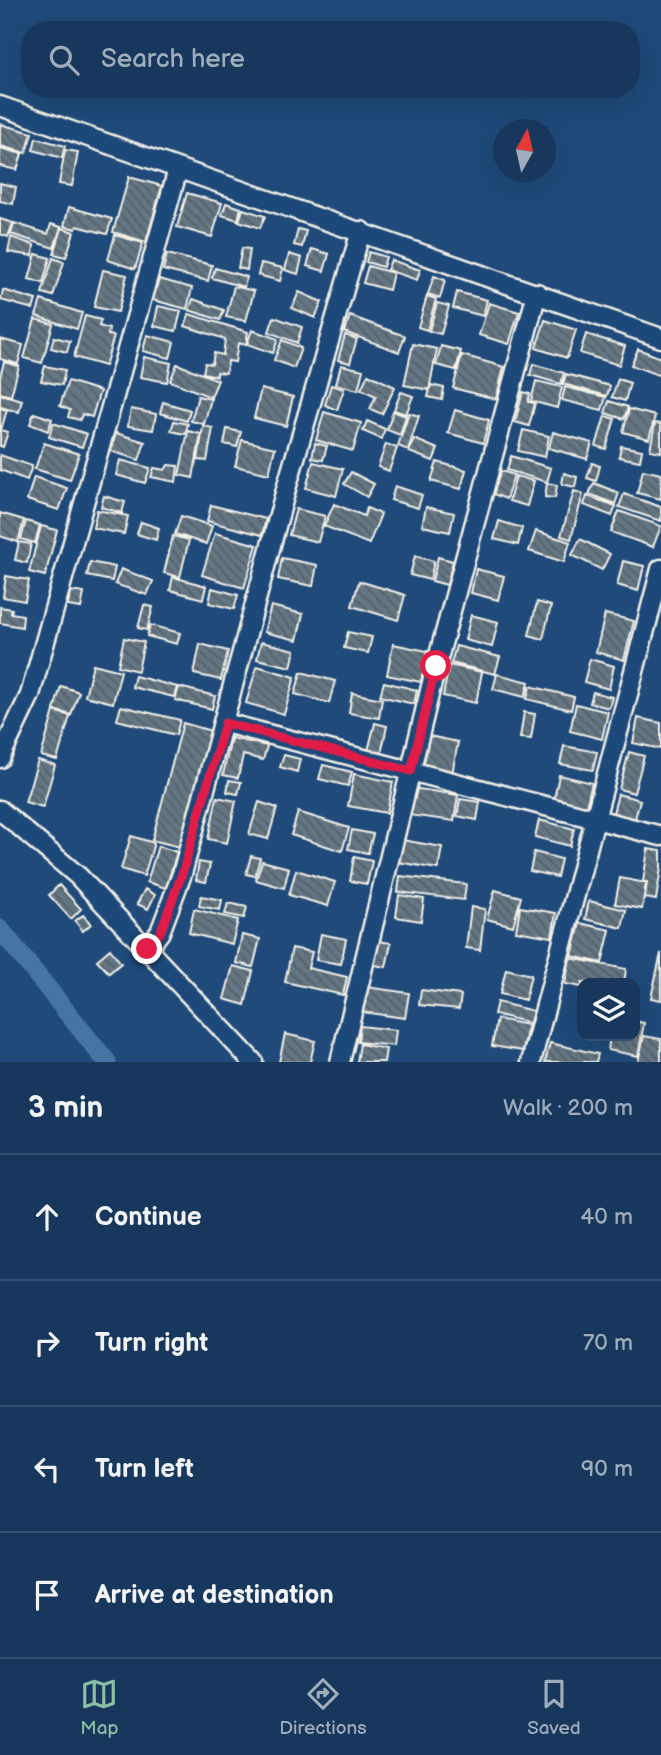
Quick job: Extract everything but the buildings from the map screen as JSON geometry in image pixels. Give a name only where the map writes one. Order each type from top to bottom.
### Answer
[{"type":"street","points":[[0,106],[661,338]]},
{"type":"street","points":[[0,758],[30,695],[178,169]]},
{"type":"street","points":[[147,949],[160,933],[182,874],[288,482],[360,232]]},
{"type":"street","points":[[340,1062],[439,653],[537,293]]},
{"type":"street","points":[[531,1062],[661,569]]},
{"type":"street","points":[[225,723],[661,836]]},
{"type":"street","points":[[0,810],[78,876],[253,1062]]},
{"type":"waterway","points":[[0,929],[107,1062]]},
{"type":"route","points":[[147,949],[160,933],[182,874],[225,723],[411,771],[436,666]]}]
